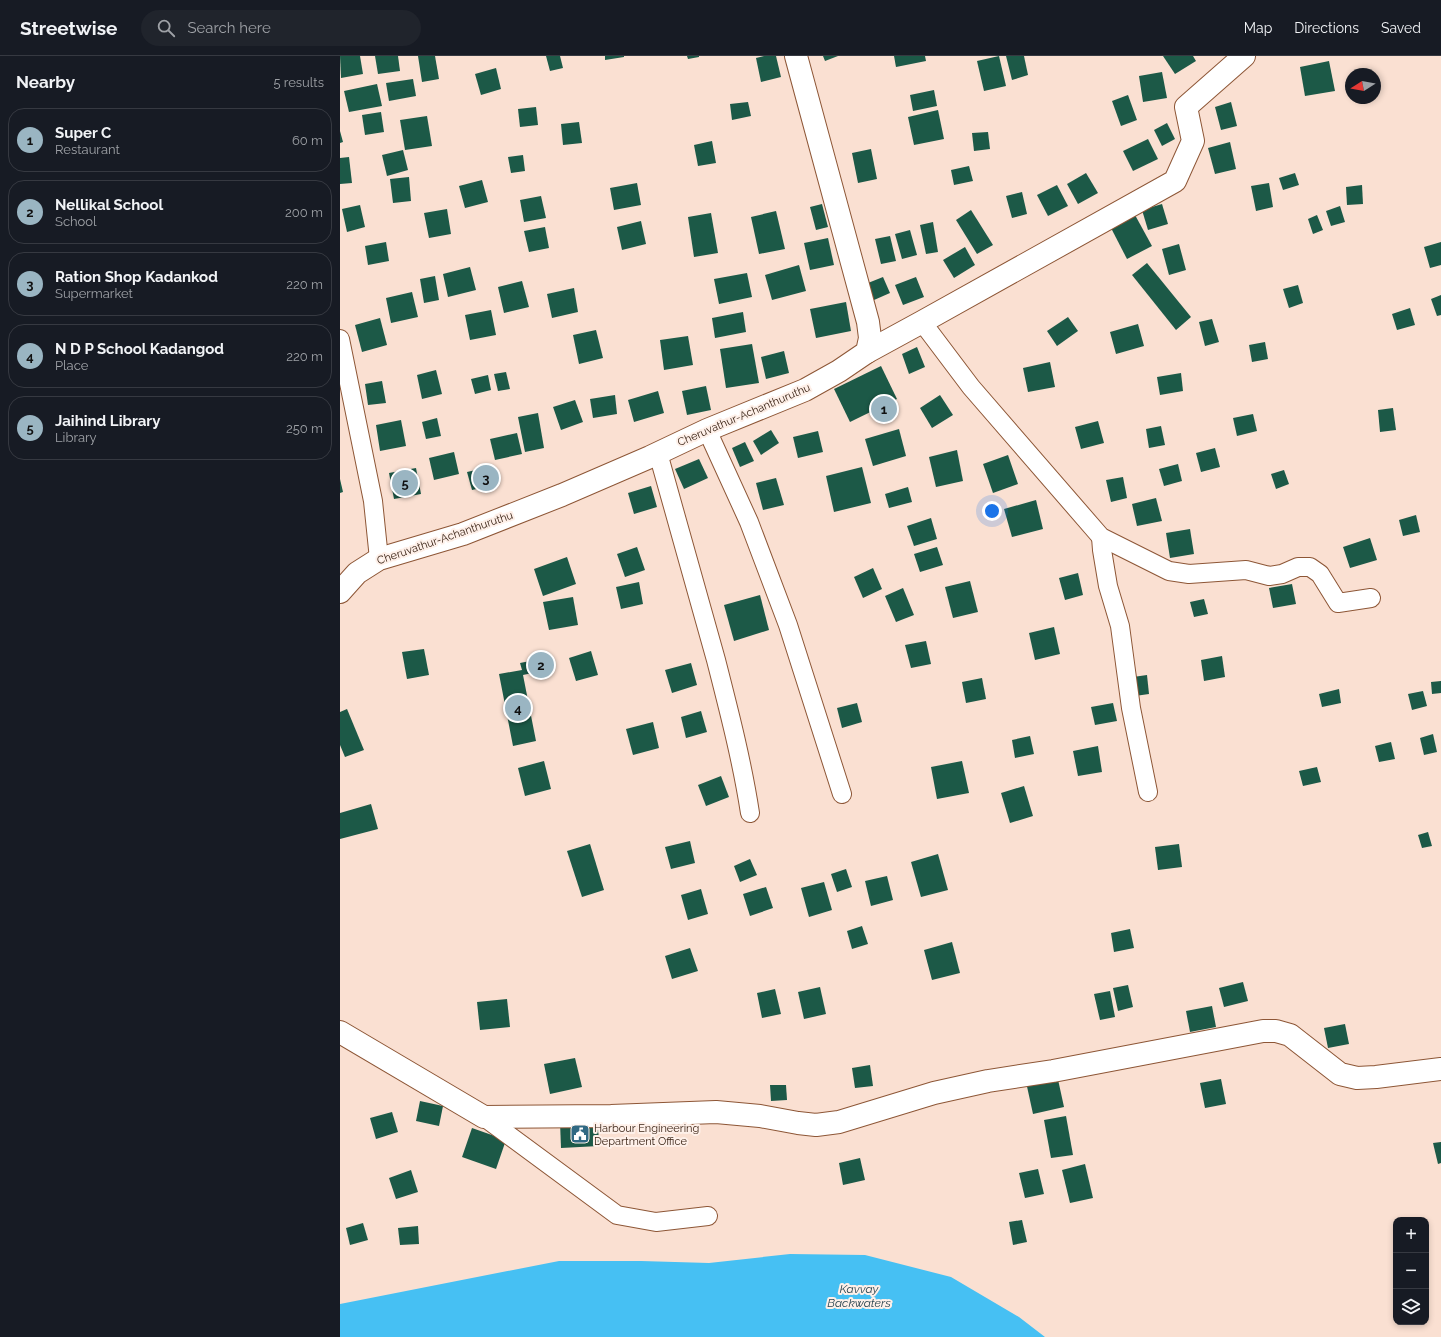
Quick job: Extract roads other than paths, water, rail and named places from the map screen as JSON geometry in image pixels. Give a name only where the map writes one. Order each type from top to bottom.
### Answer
[{"type":"main road","points":[[796,56],[868,322],[870,338],[867,352]]},
{"type":"main road","name":"Cheruvathur-Achanthuruthu","points":[[340,592],[357,573],[379,560],[463,534],[562,495],[707,430],[805,390],[839,371],[867,352],[1174,181],[1193,141],[1186,107],[1244,56]]},
{"type":"main road","points":[[340,1032],[484,1117],[612,1116],[716,1112],[754,1115],[816,1125],[839,1122],[934,1094],[988,1081],[1061,1070],[1263,1031],[1276,1031],[1290,1035],[1340,1074],[1357,1078],[1376,1078],[1441,1069]]},
{"type":"street","points":[[922,322],[971,387],[1101,537],[1169,570],[1189,574],[1246,570],[1269,576],[1282,574],[1298,567],[1310,567],[1320,574],[1338,603],[1371,598]]},
{"type":"street","points":[[340,339],[373,501],[379,560]]},
{"type":"street","points":[[707,430],[749,522],[788,625],[842,794]]},
{"type":"street","points":[[658,453],[732,724],[744,774],[750,813]]},
{"type":"street","points":[[1101,537],[1108,586],[1120,626],[1131,708],[1148,792]]},
{"type":"street","points":[[484,1117],[617,1215],[656,1222],[708,1216]]},
{"type":"water","name":"Kavvay Backwaters","points":[[790,1254],[865,1255],[951,1277],[1019,1317],[1045,1337],[340,1337],[340,1304],[559,1261],[709,1263]]},
{"type":"place","name":"Super C","points":[[884,409]]},
{"type":"place","name":"Ration Shop Kadankod","points":[[486,478]]},
{"type":"place","name":"Jaihind Library","points":[[405,483]]},
{"type":"place","name":"Nellikal School","points":[[541,665]]},
{"type":"place","name":"N D P School Kadangod","points":[[518,708]]},
{"type":"place","name":"Harbour Engineering Department Office","points":[[580,1134]]}]
